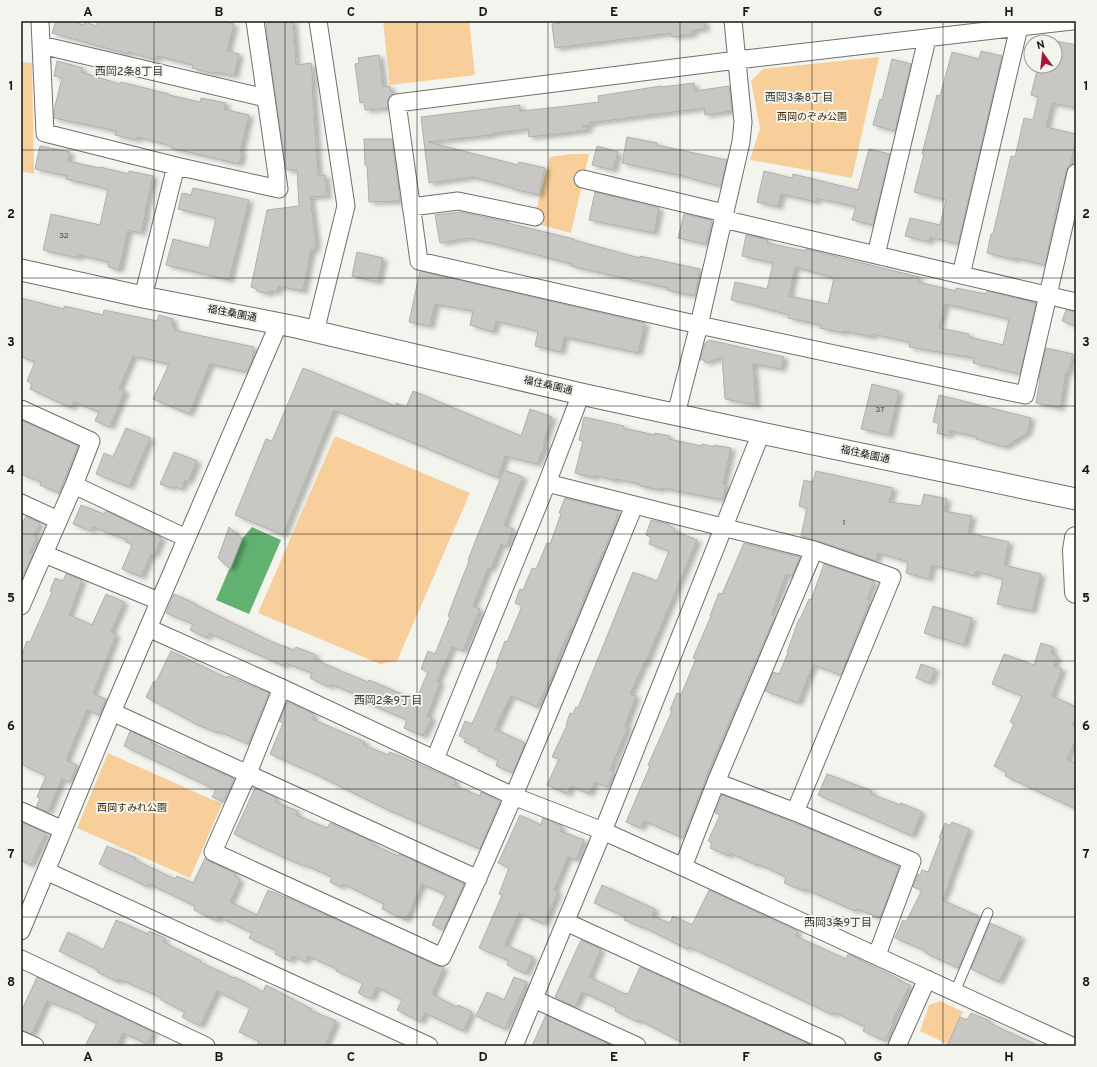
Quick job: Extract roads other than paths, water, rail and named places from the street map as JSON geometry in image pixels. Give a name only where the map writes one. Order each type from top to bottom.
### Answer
[{"type":"main road","points":[[1076,538],[1074,550],[1076,592]]},
{"type":"street","points":[[40,21],[45,133],[176,166],[279,189],[255,21]]},
{"type":"street","points":[[315,332],[346,206],[318,21]]},
{"type":"street","points":[[676,414],[699,325],[741,142],[743,122],[732,21]]},
{"type":"street","points":[[1072,21],[737,60],[397,103],[419,261],[699,325],[1025,395],[1076,173]]},
{"type":"street","points":[[961,275],[1019,27]]},
{"type":"street","points":[[876,255],[927,39]]},
{"type":"street","points":[[41,45],[266,98]]},
{"type":"street","points":[[143,297],[176,166]]},
{"type":"street","points":[[584,179],[876,255],[1076,302]]},
{"type":"street","points":[[411,207],[458,201],[535,218]]},
{"type":"street","name":"福住桑園通","points":[[21,270],[143,297],[278,323],[581,394],[1076,499]]},
{"type":"street","points":[[22,925],[278,323]]},
{"type":"street","points":[[435,759],[547,483],[581,394]]},
{"type":"street","points":[[21,409],[91,441],[74,485],[22,601]]},
{"type":"street","points":[[514,1046],[603,831],[761,433]]},
{"type":"street","points":[[547,483],[814,550],[892,577],[795,812]]},
{"type":"street","points":[[74,485],[186,538]]},
{"type":"street","points":[[21,503],[58,520]]},
{"type":"street","points":[[282,688],[248,774],[213,852],[442,957],[478,880],[634,506]]},
{"type":"street","points":[[683,867],[716,782],[814,550]]},
{"type":"street","points":[[44,554],[159,602]]},
{"type":"street","points":[[148,628],[282,688],[513,796],[603,831],[683,867],[1072,1046]]},
{"type":"street","points":[[112,712],[478,880]]},
{"type":"street","points":[[716,782],[795,812],[912,861],[877,955]]},
{"type":"street","points":[[21,810],[63,830]]},
{"type":"street","points":[[46,871],[429,1046]]},
{"type":"street","points":[[566,922],[837,1046]]},
{"type":"street","points":[[21,959],[206,1046]]},
{"type":"street","points":[[897,1046],[927,979]]},
{"type":"street","points":[[534,999],[637,1046]]},
{"type":"street","points":[[21,1040],[35,1046]]},
{"type":"lane","points":[[955,992],[988,913]]},
{"type":"district","name":"西岡2条8丁目","points":[[129,72]]},
{"type":"district","name":"西岡3条8丁目","points":[[799,98]]},
{"type":"district","name":"西岡2条9丁目","points":[[388,701]]},
{"type":"district","name":"西岡3条9丁目","points":[[838,923]]},
{"type":"park label","name":"西岡のぞみ公園","points":[[812,117]]},
{"type":"park label","name":"西岡すみれ公園","points":[[132,808]]}]
